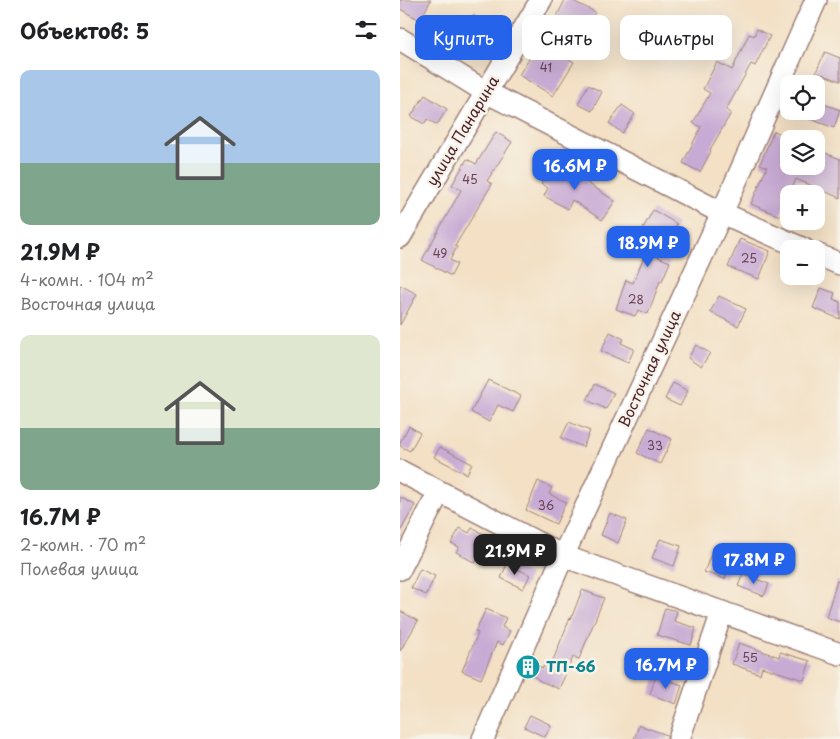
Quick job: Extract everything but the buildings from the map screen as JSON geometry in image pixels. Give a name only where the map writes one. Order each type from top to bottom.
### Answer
[{"type":"street","name":"улица Панарина","points":[[400,237],[540,0]]},
{"type":"street","name":"Восточная улица","points":[[483,739],[564,556],[722,213],[816,0]]},
{"type":"street","points":[[400,40],[486,92],[722,213],[784,240]]},
{"type":"street","points":[[825,258],[840,264]]},
{"type":"street","points":[[400,471],[564,556],[840,654]]},
{"type":"street","points":[[400,570],[439,492]]},
{"type":"street","points":[[679,739],[722,612]]},
{"type":"place","name":"ТП-66","points":[[528,667]]}]
